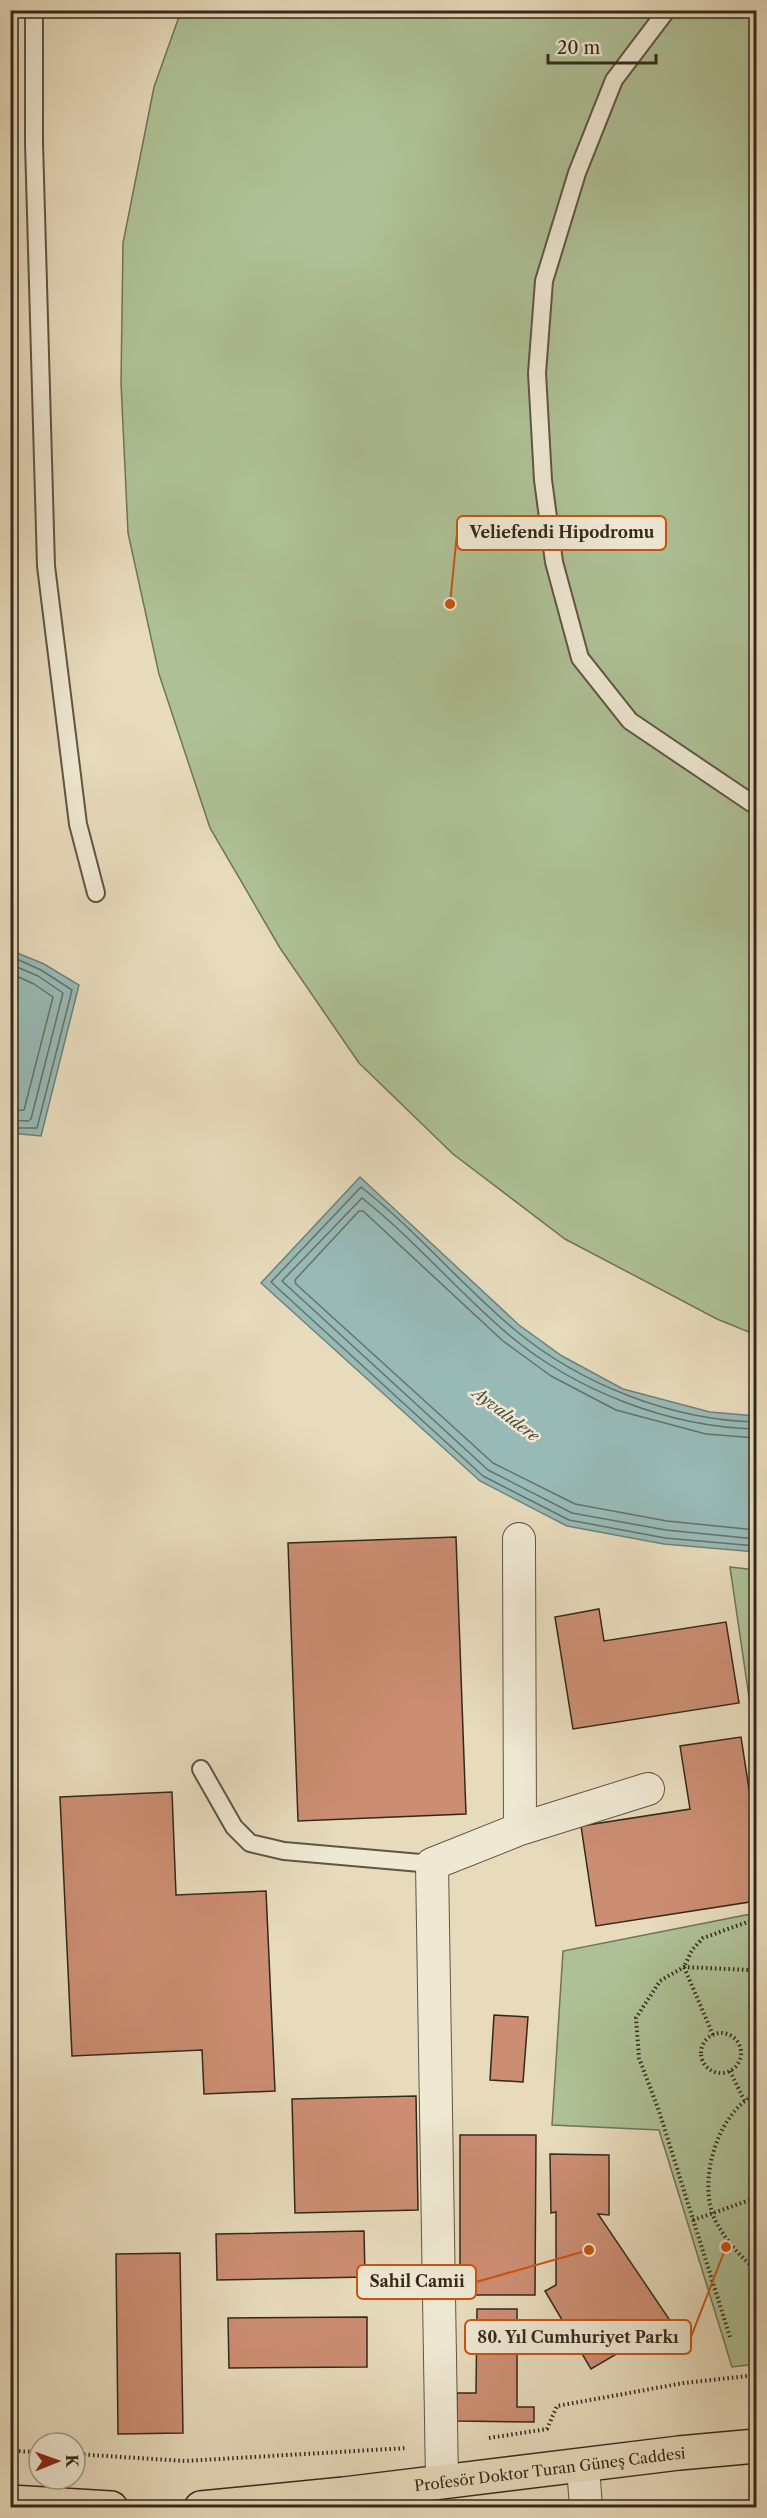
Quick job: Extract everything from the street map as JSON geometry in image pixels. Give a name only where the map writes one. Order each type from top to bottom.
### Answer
[{"type":"main road","name":"Profesör Doktor Turan Güneş Caddesi","points":[[216,2507],[344,2501],[442,2481],[756,2446]]},
{"type":"main road","points":[[10,2502],[111,2508]]},
{"type":"street","points":[[519,1539],[520,1829]]},
{"type":"street","points":[[442,2481],[432,1864],[520,1829],[648,1788]]},
{"type":"street","points":[[583,2465],[586,2508]]},
{"type":"lane","points":[[34,10],[34,143],[46,566],[78,824],[96,893]]},
{"type":"lane","points":[[667,10],[614,80],[577,173],[544,281],[537,373],[543,480],[554,562],[580,658],[630,721],[756,806]]},
{"type":"lane","points":[[201,1769],[234,1827],[250,1843],[284,1851],[432,1864]]},
{"type":"path","points":[[713,2035],[684,1967],[692,1950],[703,1938],[756,1919]]},
{"type":"path","points":[[730,2337],[659,2111],[639,2058],[636,2018],[660,1981],[684,1967],[750,1970]]},
{"type":"path","points":[[713,2035],[729,2035],[741,2049],[739,2061],[730,2071],[718,2073],[711,2070],[703,2060],[702,2047],[713,2035]]},
{"type":"path","points":[[730,2071],[746,2103]]},
{"type":"path","points":[[756,2094],[727,2121],[712,2151],[708,2185],[713,2212],[732,2248],[756,2270]]},
{"type":"path","points":[[756,2155],[752,2166],[750,2187],[756,2210]]},
{"type":"path","points":[[693,2220],[753,2199]]},
{"type":"path","points":[[87,2455],[184,2461],[441,2445],[547,2429],[557,2406],[684,2383],[756,2375]]},
{"type":"path","points":[[10,2451],[27,2452]]},
{"type":"green space","points":[[181,11],[756,11],[756,1335],[717,1319],[565,1239],[453,1154],[359,1063],[280,948],[210,828],[159,674],[128,533],[121,383],[123,243],[154,87]]},
{"type":"green space","points":[[730,1567],[756,1570],[756,1745]]},
{"type":"green space","points":[[756,1913],[756,2364],[732,2367],[659,2130],[552,2125],[563,1951]]},
{"type":"water","points":[[10,950],[44,964],[79,985],[41,1136],[11,1133]]},
{"type":"water","name":"Ayvalıdere","points":[[360,1177],[519,1325],[562,1356],[623,1389],[710,1412],[756,1416],[756,1552],[664,1544],[567,1526],[480,1481],[261,1283]]},
{"type":"building","points":[[456,1537],[466,1814],[298,1821],[288,1543]]},
{"type":"building","points":[[599,1609],[604,1641],[726,1622],[739,1703],[573,1729],[555,1617]]},
{"type":"building","points":[[741,1737],[756,1835],[756,1901],[596,1926],[581,1826],[690,1809],[680,1746]]},
{"type":"building","points":[[172,1792],[176,1895],[266,1891],[275,2091],[204,2094],[202,2050],[72,2056],[60,1797]]},
{"type":"building","points":[[494,2015],[528,2017],[523,2082],[490,2080]]},
{"type":"building","points":[[416,2096],[418,2210],[295,2213],[292,2099]]},
{"type":"building","points":[[460,2135],[536,2135],[535,2295],[460,2295]]},
{"type":"building","points":[[550,2154],[609,2155],[609,2215],[598,2214],[671,2322],[591,2369],[545,2291],[556,2285],[556,2212],[551,2213]]},
{"type":"building","points":[[364,2231],[365,2277],[217,2280],[216,2234]]},
{"type":"building","points":[[180,2253],[183,2433],[118,2434],[116,2254]]},
{"type":"building","points":[[477,2309],[517,2309],[517,2407],[534,2407],[534,2422],[457,2421],[457,2393],[476,2393]]},
{"type":"building","points":[[367,2317],[367,2367],[229,2368],[228,2318]]},
{"type":"place","name":"Veliefendi Hipodromu","points":[[450,604]]},
{"type":"place","name":"80. Yıl Cumhuriyet Parkı","points":[[726,2247]]},
{"type":"place","name":"Sahil Camii","points":[[589,2250]]}]
